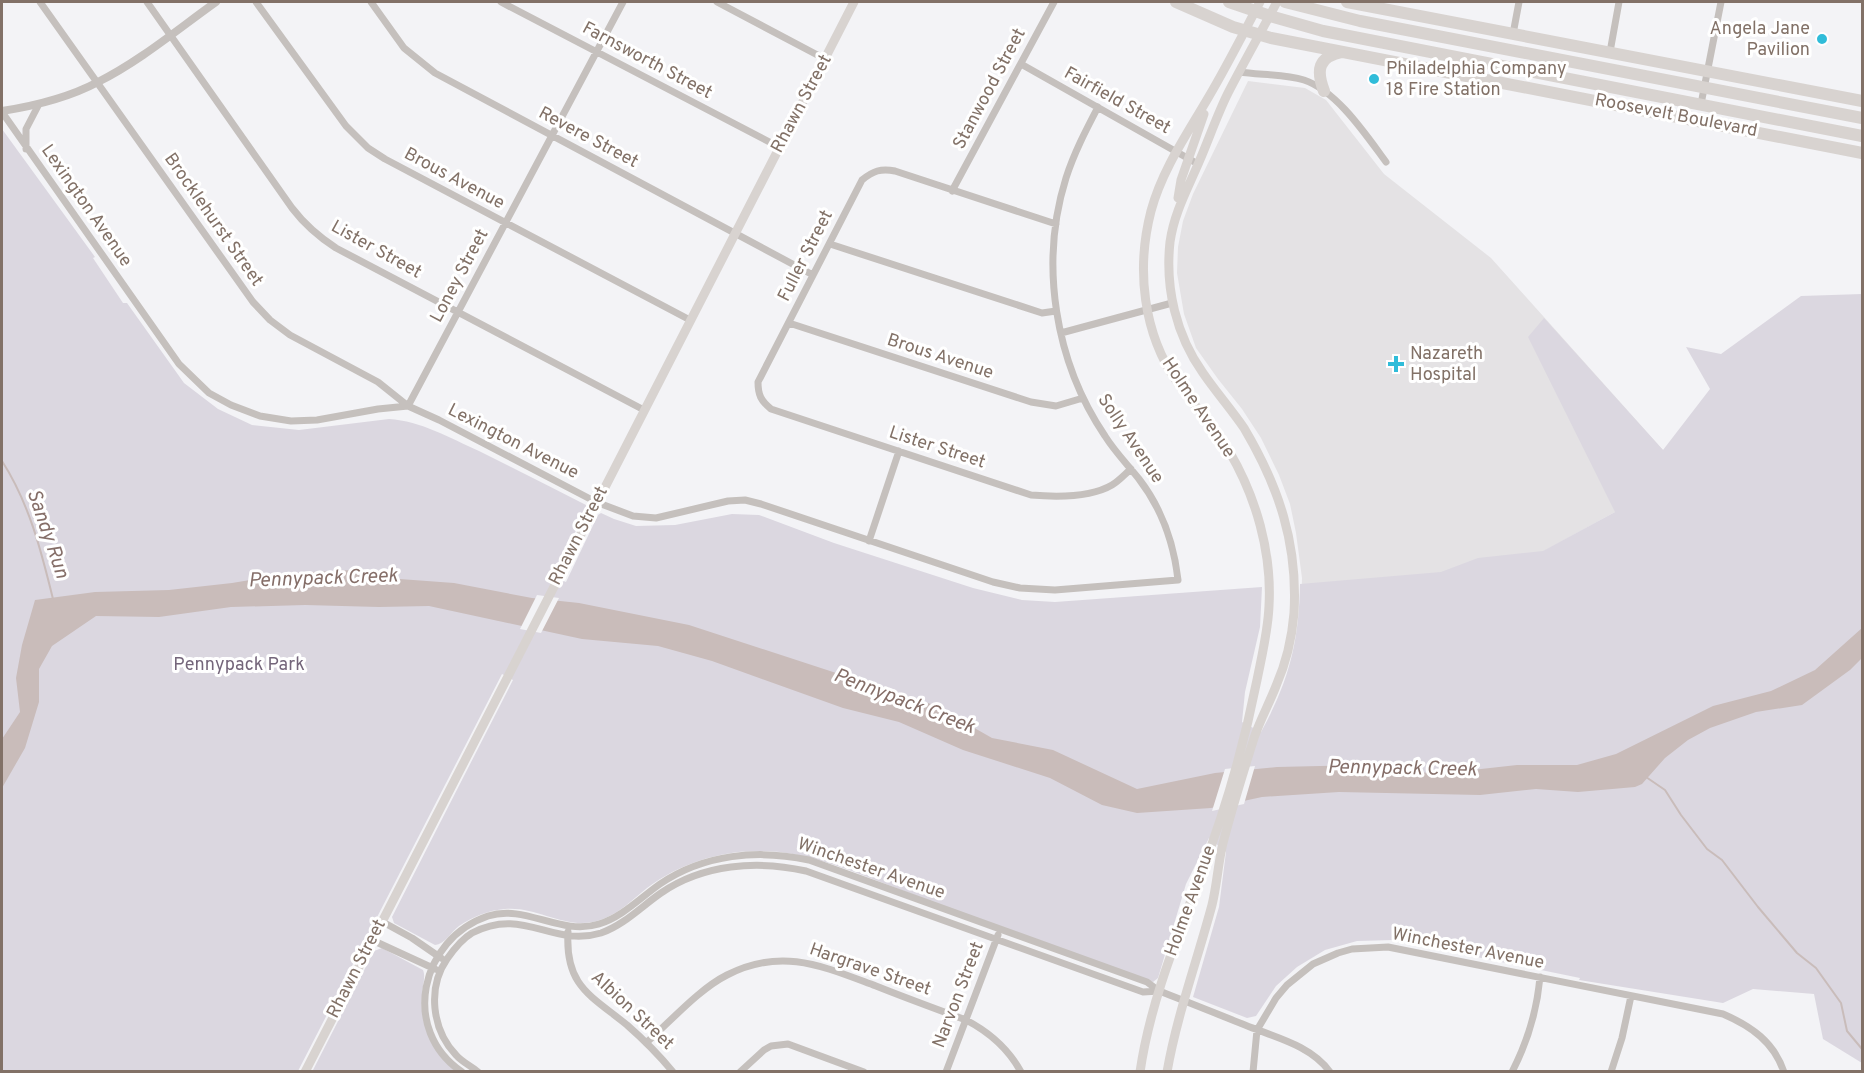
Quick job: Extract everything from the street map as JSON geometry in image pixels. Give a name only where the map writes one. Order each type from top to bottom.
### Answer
[{"type":"highway","name":"Roosevelt Boulevard","points":[[1176,2],[1208,17],[1342,52],[1863,153]]},
{"type":"highway","name":"Roosevelt Boulevard","points":[[1229,2],[1323,31],[1863,136]]},
{"type":"highway","name":"Roosevelt Boulevard","points":[[1285,2],[1360,21],[1863,118]]},
{"type":"highway","points":[[1347,2],[1863,101]]},
{"type":"highway","points":[[1324,91],[1320,80],[1321,65],[1326,58],[1342,52]]},
{"type":"highway","points":[[1811,108],[1863,106]]},
{"type":"main road","name":"Rhawn Street","points":[[305,1071],[855,2]]},
{"type":"main road","name":"Holme Avenue","points":[[1167,1071],[1184,1000],[1213,902],[1226,832],[1250,734],[1267,627],[1269,582],[1263,538],[1241,473],[1216,432],[1168,369],[1151,327],[1146,310],[1144,252],[1148,225],[1158,189],[1260,2]]},
{"type":"main road","name":"Holme Avenue","points":[[1140,1071],[1148,1029],[1159,991],[1250,734],[1276,687],[1287,657],[1294,614],[1293,564],[1286,519],[1278,494],[1264,464],[1231,409],[1190,353],[1172,303],[1169,276],[1169,255],[1176,217],[1185,189],[1239,72],[1277,2]]},
{"type":"main road","points":[[1176,217],[1180,186],[1210,95]]},
{"type":"street","name":"Brocklehurst Street","points":[[40,2],[253,302],[270,320],[290,335],[378,382],[408,406]]},
{"type":"street","name":"Lister Street","points":[[147,2],[307,226],[336,249],[459,311],[644,410]]},
{"type":"street","points":[[2,112],[39,104],[98,82],[131,62],[216,2]]},
{"type":"street","name":"Brous Avenue","points":[[256,2],[337,114],[361,141],[385,159],[690,320]]},
{"type":"street","name":"Revere Street","points":[[371,2],[404,48],[435,73],[813,274]]},
{"type":"street","name":"Farnsworth Street","points":[[501,2],[779,147]]},
{"type":"street","name":"Loney Street","points":[[408,406],[623,2]]},
{"type":"street","points":[[717,2],[825,59]]},
{"type":"street","name":"Stanwood Street","points":[[952,191],[1054,2]]},
{"type":"street","points":[[1513,34],[1519,2]]},
{"type":"street","points":[[1610,52],[1619,2]]},
{"type":"street","points":[[1701,104],[1721,2]]},
{"type":"street","name":"Fairfield Street","points":[[1021,64],[1198,164]]},
{"type":"street","points":[[1239,72],[1304,80],[1324,91],[1339,104],[1386,162]]},
{"type":"street","points":[[26,149],[26,129],[39,104]]},
{"type":"street","name":"Solly Avenue","points":[[1098,107],[1072,160],[1064,183],[1056,224],[1053,266],[1056,311],[1069,364],[1083,398],[1104,435],[1151,497],[1167,528],[1178,580]]},
{"type":"street","name":"Lexington Avenue","points":[[2,112],[179,364],[209,393],[231,405],[260,416],[291,421],[317,420],[408,406],[596,502],[633,516],[656,518],[712,504],[745,500],[993,582],[1020,588],[1055,590],[1178,580]]},
{"type":"street","name":"Fuller Street","points":[[762,374],[862,180],[878,170],[890,170],[952,191]]},
{"type":"street","points":[[952,191],[1056,224]]},
{"type":"street","points":[[830,244],[1042,313],[1056,311]]},
{"type":"street","points":[[1061,333],[1172,303]]},
{"type":"street","name":"Brous Avenue","points":[[789,323],[1031,402],[1056,406],[1083,398]]},
{"type":"street","name":"Lister Street","points":[[762,374],[758,382],[758,392],[762,402],[771,409],[1031,495],[1093,493],[1113,484],[1131,469]]},
{"type":"street","points":[[869,541],[899,451]]},
{"type":"street","name":"Winchester Avenue","points":[[478,1071],[456,1056],[448,1046],[436,1021],[435,970],[438,956],[442,948],[460,930],[470,923],[489,916],[512,913],[568,927],[583,928],[613,919],[661,884],[689,868],[732,857],[757,854],[783,855],[808,860],[1147,982],[1159,991],[1257,1030],[1276,998],[1300,973],[1325,958],[1352,949],[1388,947],[1724,1014],[1754,1030],[1767,1042],[1784,1071]]},
{"type":"street","name":"Winchester Avenue","points":[[462,1071],[437,1046],[427,1022],[424,994],[435,970],[462,940],[472,933],[503,923],[526,924],[568,936],[584,937],[614,927],[662,892],[693,877],[733,866],[781,865],[806,871],[1143,992],[1159,991]]},
{"type":"street","points":[[689,868],[693,877]]},
{"type":"street","points":[[849,885],[852,876]]},
{"type":"street","points":[[381,921],[446,960]]},
{"type":"street","name":"Albion Street","points":[[568,927],[571,968],[578,984],[646,1043],[673,1071]]},
{"type":"street","name":"Narvon Street","points":[[946,1071],[1000,930]]},
{"type":"street","points":[[372,940],[435,970]]},
{"type":"street","name":"Hargrave Street","points":[[646,1043],[709,986],[726,975],[762,961],[804,962],[820,965],[966,1020],[983,1029],[1000,1043],[1015,1060],[1021,1071]]},
{"type":"street","points":[[1512,1071],[1521,1055],[1528,1032],[1540,977]]},
{"type":"street","points":[[1611,1071],[1622,1038],[1631,996]]},
{"type":"street","points":[[1253,1071],[1257,1030],[1309,1052],[1330,1071]]},
{"type":"street","points":[[740,1071],[771,1046],[788,1044],[860,1071]]},
{"type":"shaded area","name":"Nazareth Hospital","points":[[1248,81],[1305,88],[1326,100],[1384,174],[1491,258],[1663,450],[1615,512],[1418,620],[1301,612],[1302,578],[1290,504],[1261,438],[1196,348],[1184,314],[1177,273],[1178,247],[1183,221],[1193,194]]},
{"type":"green space","name":"Pennypack Park","points":[[2,129],[95,257],[93,258],[123,303],[127,303],[184,383],[218,409],[252,425],[299,430],[389,419],[412,423],[479,451],[586,505],[585,512],[553,577],[566,582],[601,513],[636,526],[675,525],[732,514],[759,515],[834,543],[973,588],[1022,600],[1055,602],[1262,587],[1260,627],[1245,692],[1242,722],[1261,732],[1279,696],[1291,661],[1295,643],[1300,584],[1441,572],[1478,558],[1543,551],[1615,512],[1528,337],[1544,318],[1663,450],[1710,389],[1686,347],[1721,354],[1801,296],[1862,294],[1862,1063],[1823,1039],[1814,994],[1753,989],[1723,1003],[1579,980],[1580,978],[1393,940],[1357,941],[1325,950],[1297,967],[1276,986],[1256,1016],[1247,1018],[1193,997],[1219,907],[1226,852],[1209,838],[1186,884],[1158,978],[1153,982],[813,858],[758,851],[714,856],[672,872],[647,888],[616,913],[603,919],[578,923],[530,911],[505,909],[487,912],[469,920],[435,945],[394,923],[392,917],[513,680],[502,674],[298,1071],[2,1071]]},
{"type":"green space","points":[[382,948],[423,970],[423,1019],[435,1047],[455,1071],[312,1072],[374,951]]},
{"type":"water","name":"Pennypack Creek","points":[[354,570],[386,578],[454,583],[532,598],[579,603],[689,625],[934,705],[992,738],[1053,750],[1137,789],[1215,773],[1277,767],[1363,765],[1436,774],[1517,765],[1577,765],[1616,754],[1713,706],[1771,691],[1815,670],[1862,628],[1862,658],[1850,670],[1802,705],[1756,712],[1710,728],[1688,740],[1665,758],[1642,784],[1635,787],[1578,792],[1536,789],[1480,795],[1339,792],[1262,797],[1211,808],[1137,813],[1102,805],[1050,778],[963,750],[899,722],[843,708],[712,661],[658,646],[582,639],[429,606],[231,607],[159,617],[96,616],[52,646],[39,669],[39,702],[25,748],[2,788],[2,739],[20,712],[16,678],[22,645],[35,600],[95,592],[169,590],[291,573]]},
{"type":"pier","points":[[537,595],[559,598],[541,633],[520,629]]},
{"type":"pier","points":[[1255,766],[1244,804],[1212,811],[1225,769]]},
{"type":"waterway","name":"Sandy Run","points":[[2,461],[27,510],[53,599]]},
{"type":"waterway","points":[[1646,777],[1665,790],[1707,849],[1722,860],[1797,953],[1816,968],[1841,1003],[1847,1031],[1862,1049]]},
{"type":"place","name":"Angela Jane Pavilion","points":[[1822,39]]},
{"type":"place","name":"Philadelphia Company 18 Fire Station","points":[[1374,79]]},
{"type":"place","name":"Nazareth Hospital","points":[[1396,364]]}]
